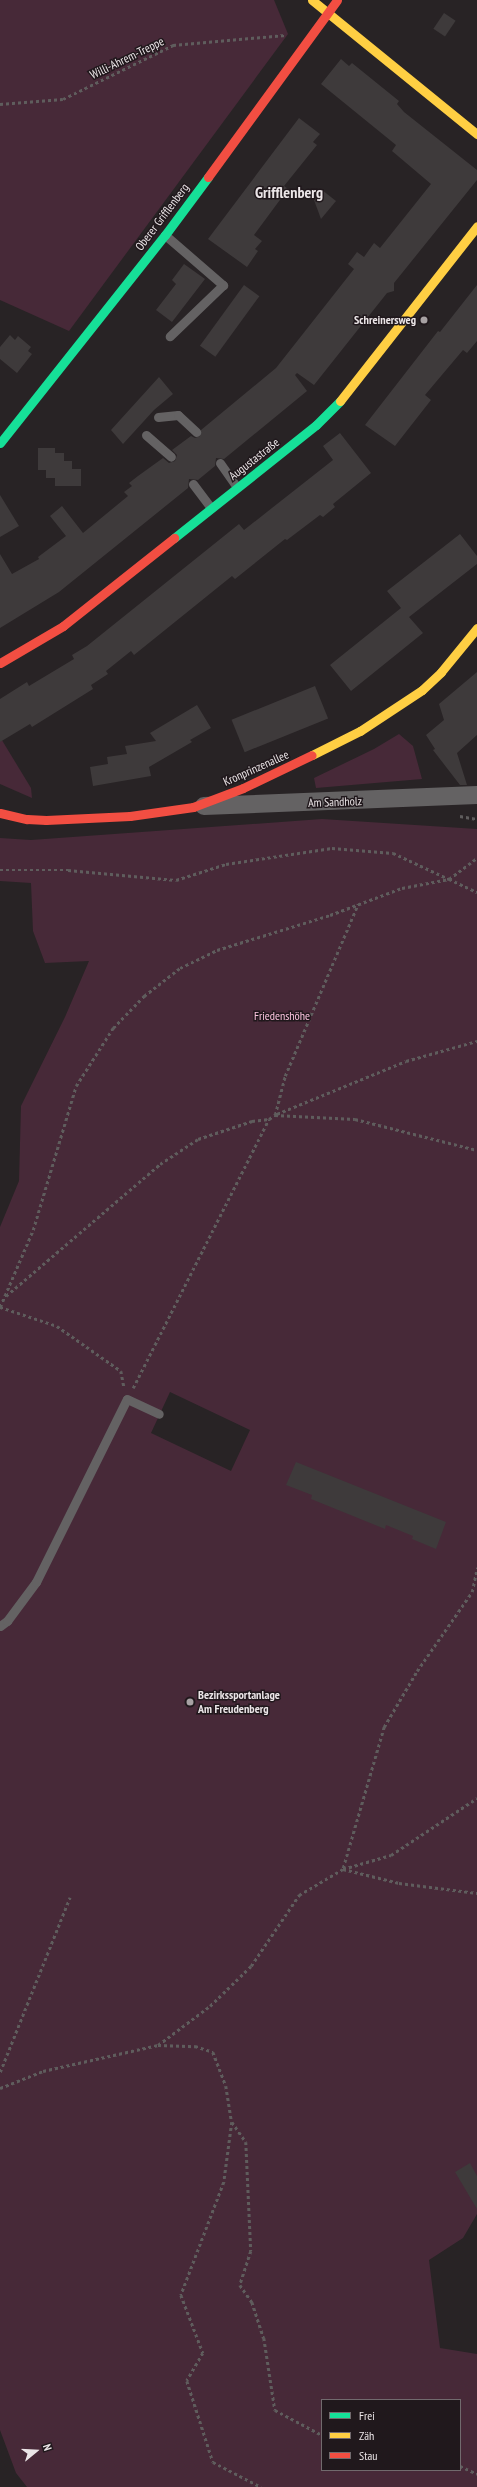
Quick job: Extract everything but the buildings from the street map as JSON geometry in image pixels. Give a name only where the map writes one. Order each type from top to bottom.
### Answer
[{"type":"street","points":[[312,0],[329,4],[343,26],[477,134]]},
{"type":"street","name":"Oberer Grifflenberg","points":[[0,443],[165,235],[329,4]]},
{"type":"street","name":"Augustastraße","points":[[0,663],[63,626],[316,425],[335,407],[477,226]]},
{"type":"street","name":"Kronprinzenallee","points":[[0,813],[27,819],[46,820],[130,816],[192,807],[276,774],[360,732],[422,690],[441,672],[477,628]]},
{"type":"street","name":"Am Sandholz","points":[[192,807],[477,795]]},
{"type":"lane","points":[[165,235],[223,285],[170,336]]},
{"type":"lane","points":[[158,417],[178,415],[196,432]]},
{"type":"lane","points":[[146,435],[171,457]]},
{"type":"lane","points":[[220,463],[237,487]]},
{"type":"lane","points":[[193,484],[211,508]]},
{"type":"lane","points":[[0,1626],[12,1616],[36,1582],[127,1399],[159,1414]]},
{"type":"path","name":"Willi-Ahrem-Treppe","points":[[0,104],[63,99],[173,45],[289,34]]},
{"type":"path","points":[[0,870],[68,870],[176,880],[226,864],[332,848],[393,853],[477,892]]},
{"type":"path","points":[[127,1399],[121,1371],[57,1326],[0,1307],[34,1230],[76,1086],[113,1028],[144,996],[180,968],[217,950],[263,938],[402,888],[449,879],[477,858]]},
{"type":"path","points":[[275,1115],[285,1076],[358,904]]},
{"type":"path","points":[[6,1296],[160,1164],[198,1139],[252,1121],[269,1119],[275,1115],[406,1061],[477,1041]]},
{"type":"path","points":[[275,1115],[355,1119],[477,1150]]},
{"type":"path","points":[[127,1399],[269,1119]]},
{"type":"path","points":[[343,1869],[384,1727],[416,1671],[472,1592],[477,1568]]},
{"type":"path","points":[[158,2045],[210,2006],[251,1966],[299,1895],[343,1869],[391,1855],[477,1798]]},
{"type":"path","points":[[343,1869],[399,1883],[477,1893]]},
{"type":"path","points":[[0,2072],[70,1897]]},
{"type":"path","points":[[0,2088],[43,2071],[158,2045],[195,2046],[213,2052],[226,2086],[232,2122],[224,2182],[181,2295],[202,2353],[187,2380],[213,2462],[261,2487]]},
{"type":"path","points":[[232,2122],[246,2142],[247,2158],[251,2251],[240,2285],[252,2302],[264,2338],[275,2410],[321,2434]]},
{"type":"path","points":[[461,2466],[477,2474]]},
{"type":"green space","points":[[0,0],[274,0],[288,34],[69,331],[0,300]]},
{"type":"green space","points":[[399,734],[413,746],[422,779],[316,788],[314,778],[374,749]]},
{"type":"green space","points":[[0,737],[31,788],[32,798],[0,784]]},
{"type":"green space","name":"Friedenshöhe","points":[[322,819],[477,829],[477,2214],[463,2238],[429,2260],[440,2348],[477,2354],[477,2487],[27,2487],[16,2473],[0,2430],[0,1227],[19,1181],[21,1106],[65,1017],[89,961],[45,963],[33,931],[31,883],[0,881],[0,838],[31,840]],"holes":[[[170,1392],[250,1430],[231,1471],[151,1433]]]},
{"type":"traffic: fast","points":[[0,443],[165,235],[208,177]]},
{"type":"traffic: fast","points":[[174,538],[316,425],[340,401]]},
{"type":"traffic: slow","points":[[312,0],[477,134]]},
{"type":"traffic: slow","points":[[340,401],[477,226]]},
{"type":"traffic: slow","points":[[312,755],[360,731],[422,690],[441,672],[477,628]]},
{"type":"traffic: jam","points":[[208,177],[337,0]]},
{"type":"traffic: jam","points":[[0,663],[63,626],[174,538]]},
{"type":"traffic: jam","points":[[0,813],[27,819],[46,820],[130,816],[193,807],[243,788],[312,755]]},
{"type":"place","name":"Schreinersweg","points":[[424,320]]},
{"type":"place","name":"Bezirkssportanlage Am Freudenberg","points":[[190,1702]]},
{"type":"district","name":"Grifflenberg","points":[[289,192]]}]
